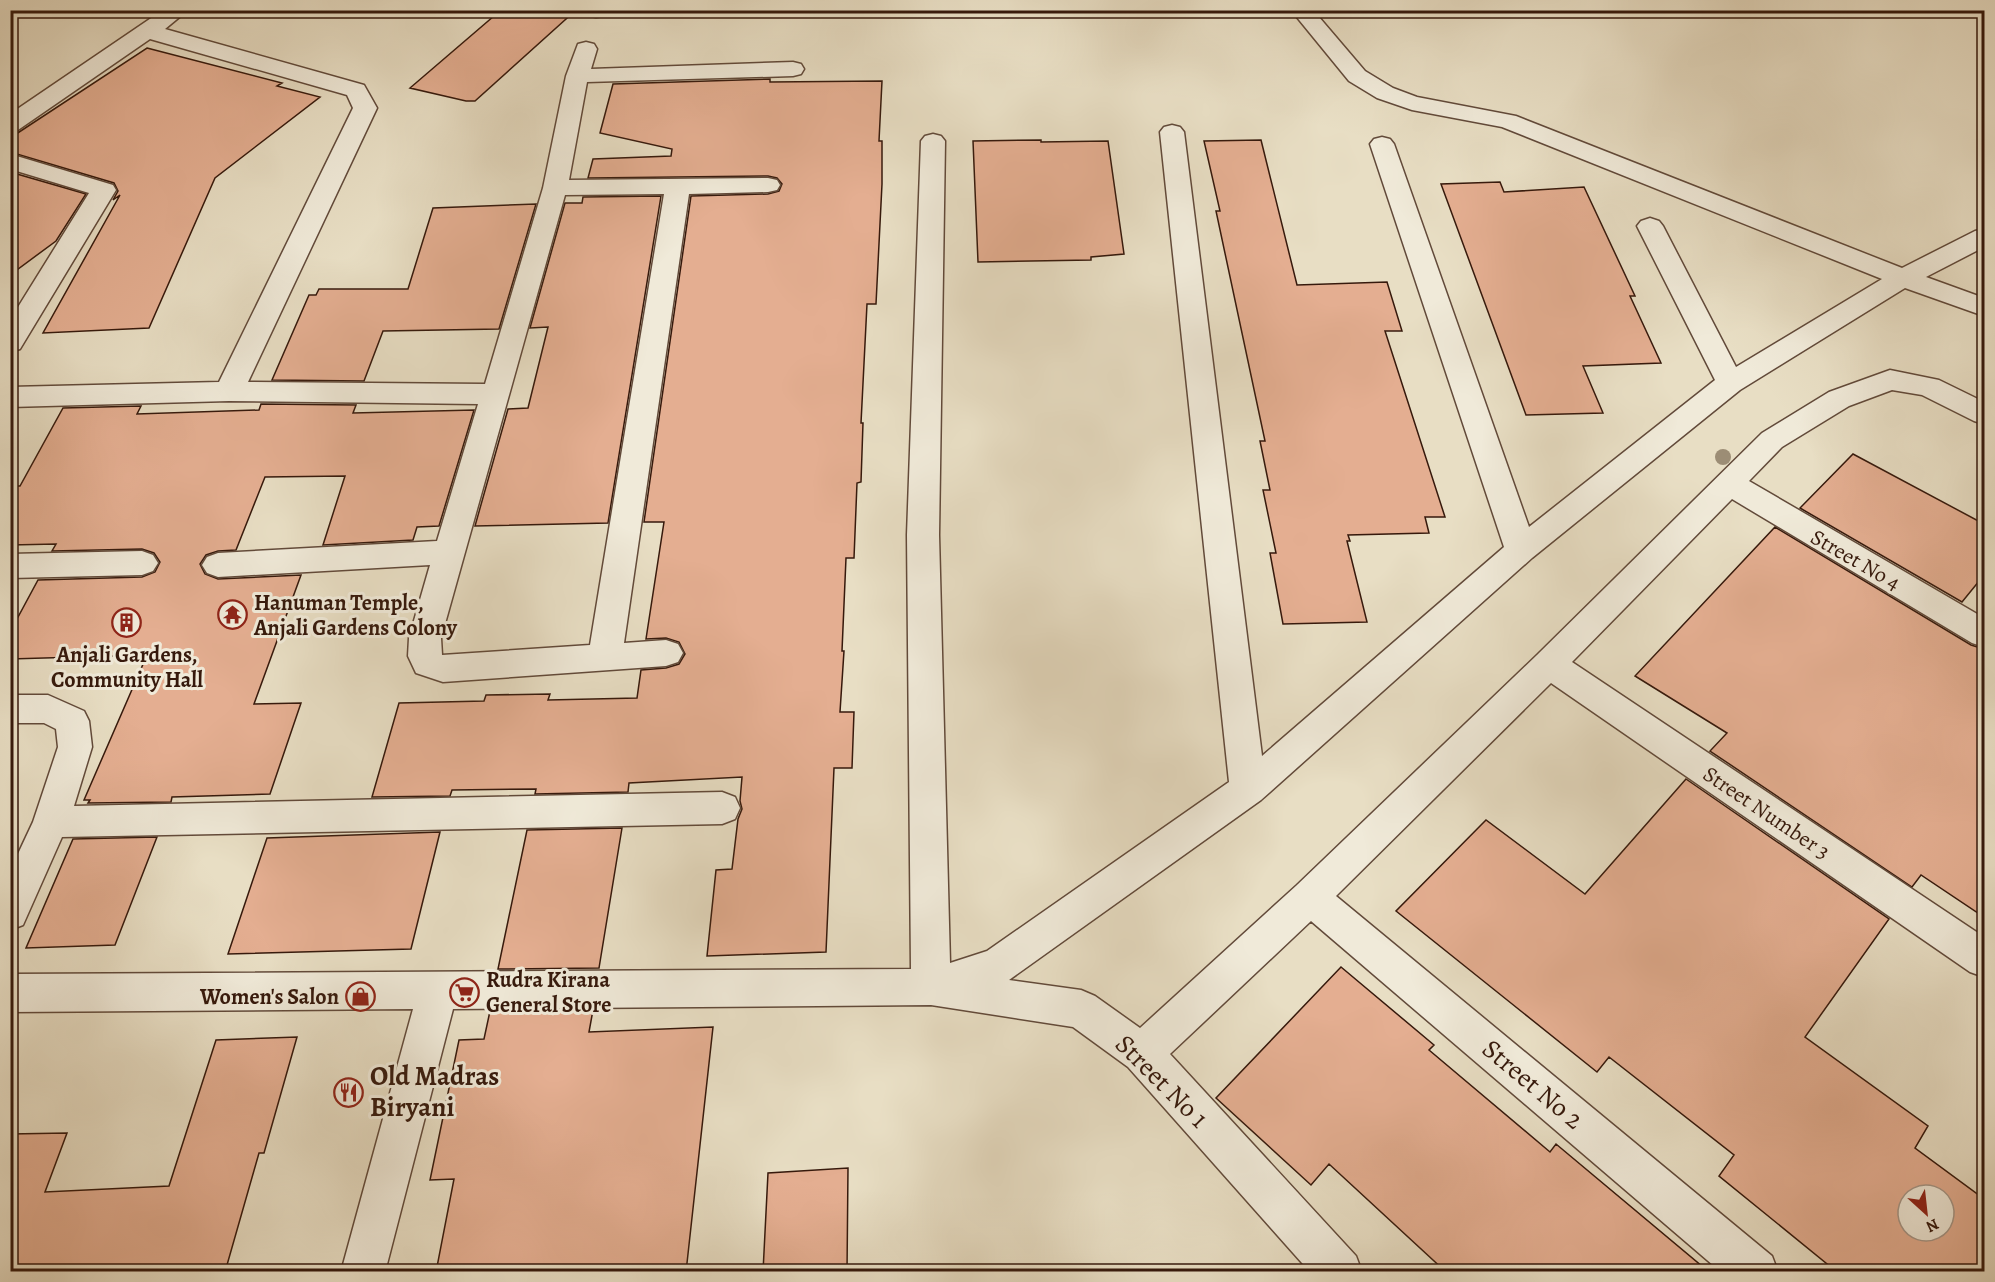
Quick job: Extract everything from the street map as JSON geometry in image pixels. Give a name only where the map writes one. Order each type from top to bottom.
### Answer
[{"type":"street","points":[[10,125],[178,10]]},
{"type":"street","points":[[1301,10],[1357,76],[1385,93],[1412,103],[1508,121],[1903,278],[1984,307]]},
{"type":"street","points":[[147,31],[356,90],[365,108],[229,391]]},
{"type":"street","points":[[586,49],[577,76],[555,188],[425,638],[425,656],[428,664],[443,669],[666,653]]},
{"type":"street","points":[[577,76],[793,69]]},
{"type":"street","points":[[1172,132],[1248,789]]},
{"type":"street","points":[[931,987],[923,535],[933,141]]},
{"type":"street","points":[[1382,144],[1521,550]]},
{"type":"street","points":[[10,161],[104,190],[10,343]]},
{"type":"street","points":[[555,188],[768,185]]},
{"type":"street","points":[[605,656],[678,186]]},
{"type":"street","points":[[1650,226],[1730,383]]},
{"type":"street","points":[[10,993],[931,987],[998,966],[1248,789],[1521,550],[1730,383],[1903,278],[1984,237]]},
{"type":"street","points":[[1142,1053],[1310,897],[1549,664],[1772,440],[1839,399],[1890,380],[1929,387],[1984,414]]},
{"type":"street","points":[[10,396],[229,391],[496,394]]},
{"type":"street","name":"Street No 4","points":[[1728,483],[1984,634]]},
{"type":"street","points":[[218,565],[449,552]]},
{"type":"street","points":[[10,566],[142,563]]},
{"type":"street","name":"Street Number 3","points":[[1549,664],[1984,959]]},
{"type":"street","points":[[10,709],[48,709],[72,721],[75,747],[51,822],[10,913]]},
{"type":"street","points":[[51,822],[722,808]]},
{"type":"street","name":"Street No 2","points":[[1310,897],[1756,1272]]},
{"type":"street","name":"Street No 1","points":[[931,987],[1081,1008],[1142,1053],[1340,1272]]},
{"type":"street","points":[[363,1272],[438,990]]},
{"type":"building","points":[[501,10],[576,10],[475,101],[410,88]]},
{"type":"building","points":[[147,48],[282,83],[277,86],[320,97],[215,178],[149,328],[43,333],[120,195],[113,200],[118,191],[114,183],[10,152],[10,138]]},
{"type":"building","points":[[770,79],[770,82],[882,81],[879,141],[882,141],[882,184],[876,304],[867,304],[861,423],[863,423],[861,482],[857,483],[854,558],[846,558],[840,712],[854,712],[852,768],[834,768],[826,952],[707,956],[716,870],[732,869],[738,819],[742,809],[740,801],[742,777],[629,783],[628,792],[535,794],[536,789],[452,790],[450,796],[372,797],[399,703],[484,701],[486,695],[550,694],[548,700],[637,698],[641,670],[666,668],[679,664],[685,654],[679,642],[666,638],[646,639],[664,522],[644,522],[691,196],[768,194],[779,191],[782,184],[777,178],[768,176],[588,178],[593,159],[671,156],[672,149],[600,133],[613,84]]},
{"type":"building","points":[[1041,140],[1041,142],[1108,141],[1124,254],[1091,257],[1091,260],[978,262],[973,141]]},
{"type":"building","points":[[1261,140],[1297,285],[1387,282],[1402,331],[1385,331],[1445,517],[1425,517],[1429,533],[1348,535],[1350,541],[1347,541],[1367,622],[1283,624],[1270,553],[1276,553],[1263,490],[1270,490],[1260,441],[1265,441],[1216,211],[1220,211],[1204,141]]},
{"type":"building","points":[[10,172],[86,194],[56,241],[10,275]]},
{"type":"building","points":[[1500,182],[1504,192],[1584,187],[1635,296],[1630,296],[1661,363],[1583,366],[1603,413],[1526,415],[1441,184]]},
{"type":"building","points":[[661,196],[608,523],[475,526],[508,409],[528,408],[548,327],[530,328],[565,203],[582,203],[583,197]]},
{"type":"building","points":[[536,204],[499,329],[383,331],[364,381],[272,380],[309,295],[316,295],[319,289],[408,289],[433,208]]},
{"type":"building","points":[[261,404],[356,405],[353,413],[474,410],[439,526],[417,527],[413,540],[323,545],[345,476],[265,477],[236,550],[218,551],[206,555],[200,564],[205,574],[218,579],[301,575],[254,704],[301,703],[270,794],[172,797],[171,802],[88,803],[90,800],[84,800],[147,655],[10,659],[10,632],[38,580],[142,577],[155,572],[160,562],[154,553],[142,549],[52,551],[56,544],[10,545],[10,486],[20,486],[63,408],[141,406],[137,414],[259,410]]},
{"type":"building","points":[[1853,454],[1984,524],[1984,575],[1962,602],[1800,508]]},
{"type":"building","points":[[1775,527],[1971,645],[1984,649],[1984,917],[1921,875],[1912,887],[1710,751],[1727,733],[1635,676]]},
{"type":"building","points":[[1686,779],[1889,919],[1805,1037],[1928,1126],[1915,1148],[1984,1199],[1984,1272],[1837,1272],[1719,1176],[1734,1155],[1609,1057],[1597,1072],[1396,911],[1486,820],[1585,894]]},
{"type":"building","points":[[622,828],[599,968],[498,969],[527,830]]},
{"type":"building","points":[[440,832],[411,949],[228,954],[267,838]]},
{"type":"building","points":[[157,837],[115,945],[26,948],[73,839]]},
{"type":"building","points":[[1341,967],[1434,1045],[1429,1050],[1550,1152],[1556,1144],[1709,1272],[1446,1272],[1329,1164],[1311,1185],[1216,1098]]},
{"type":"building","points":[[593,1010],[589,1032],[713,1027],[686,1272],[436,1272],[454,1179],[430,1180],[459,1040],[484,1039],[490,1011]]},
{"type":"building","points":[[297,1037],[264,1153],[259,1153],[225,1272],[10,1272],[10,1134],[67,1133],[45,1192],[169,1186],[216,1040]]},
{"type":"building","points":[[848,1168],[847,1272],[763,1272],[768,1173]]},
{"type":"place","name":"Hanuman Temple, Anjali Gardens Colony","points":[[233,615]]},
{"type":"place","name":"Anjali Gardens, Community Hall","points":[[127,622]]},
{"type":"place","name":"Rudra Kirana General Store","points":[[465,992]]},
{"type":"place","name":"Women's Salon","points":[[360,996]]},
{"type":"place","name":"Old Madras Biryani","points":[[349,1092]]}]
